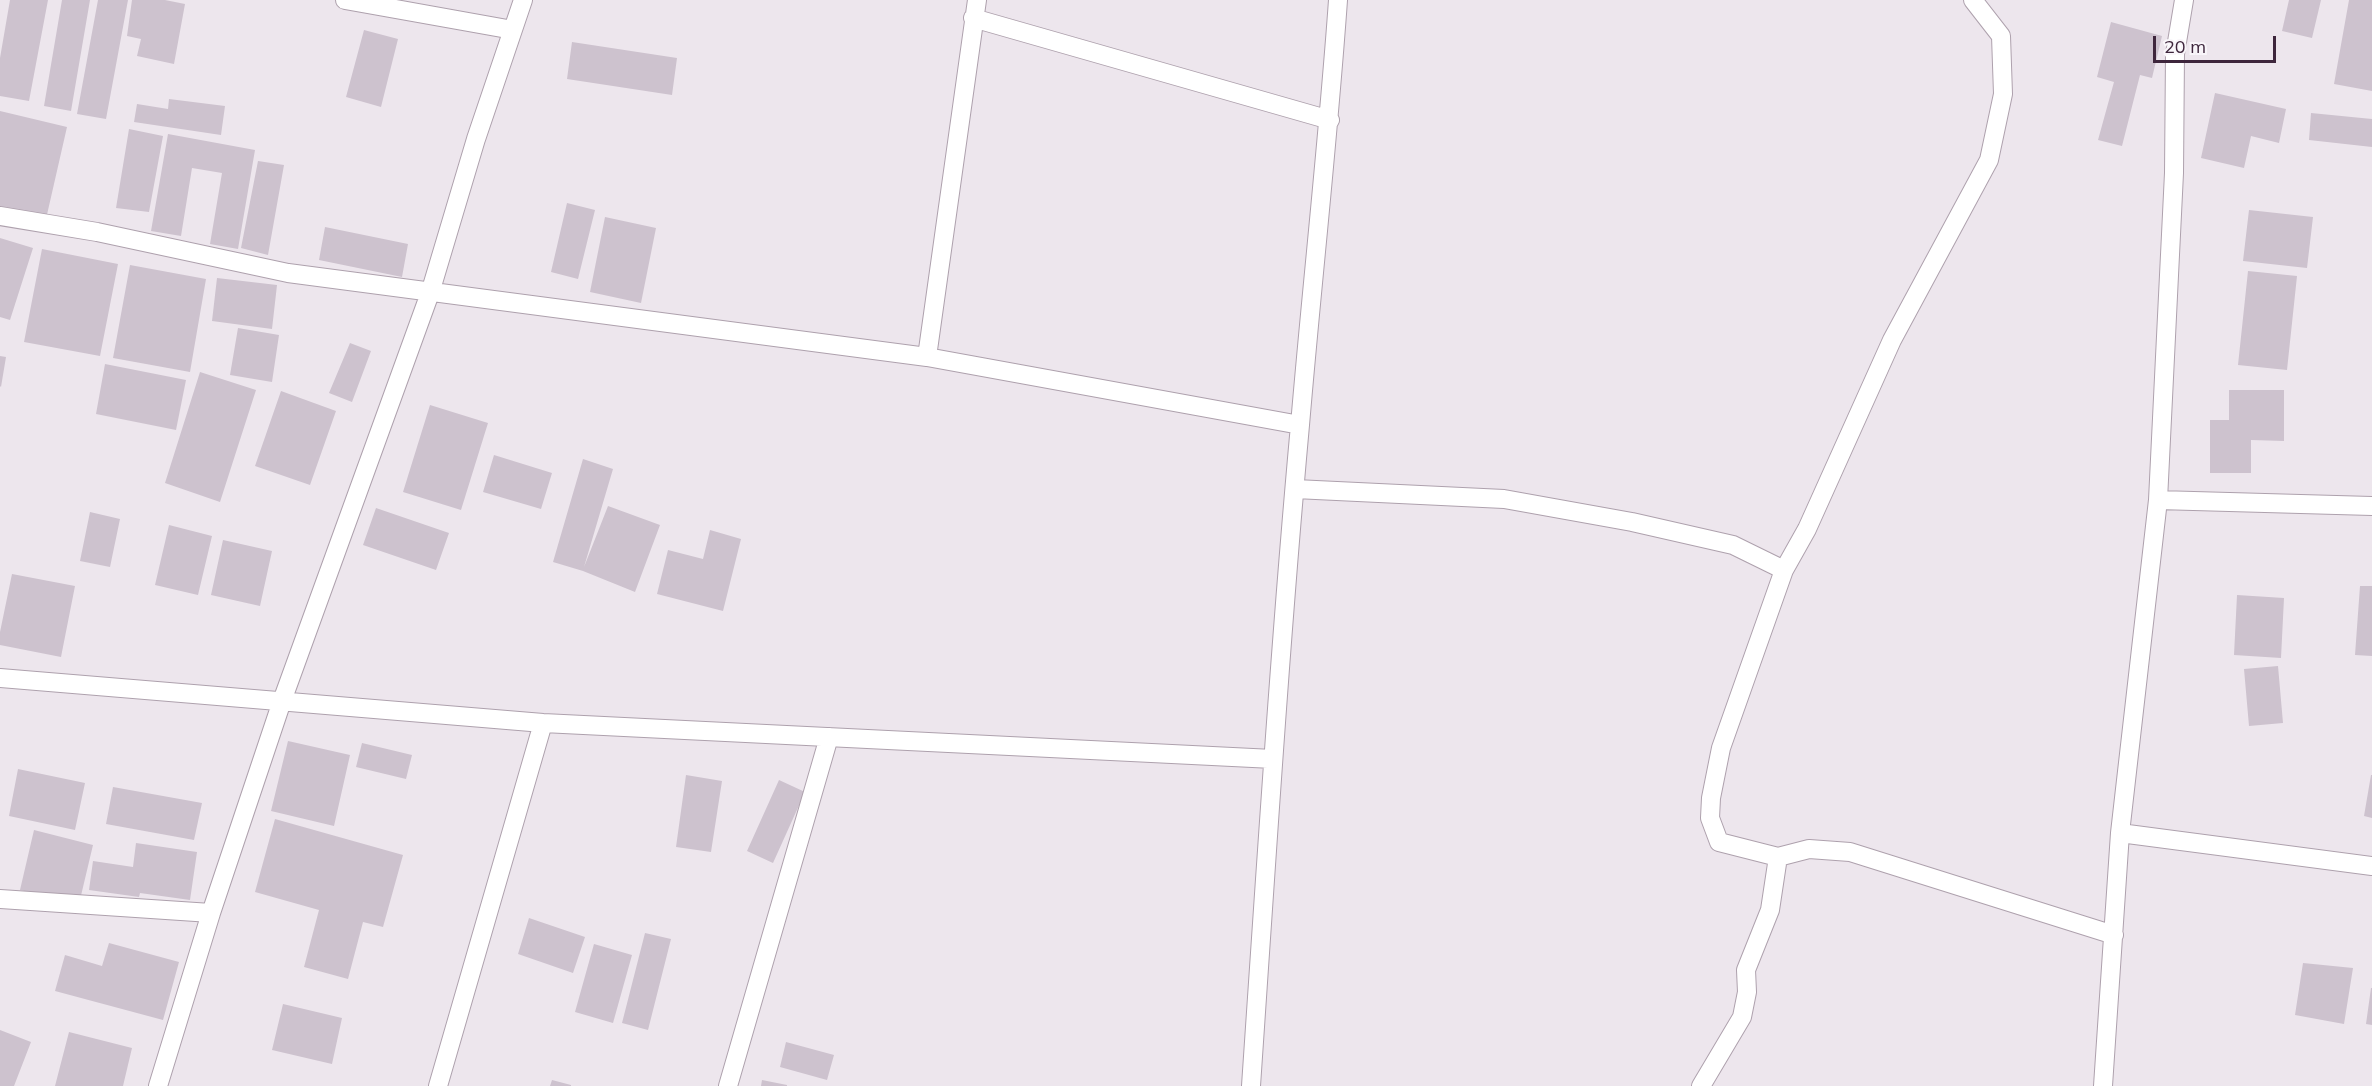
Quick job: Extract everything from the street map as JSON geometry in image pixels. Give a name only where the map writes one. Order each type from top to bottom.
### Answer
[{"type":"street","points":[[345,0],[513,30]]},
{"type":"street","points":[[158,1086],[282,701],[430,293],[476,139],[523,0]]},
{"type":"street","points":[[1251,1086],[1273,759],[1300,425],[1330,120],[1338,0]]},
{"type":"street","points":[[1973,0],[2001,36],[2003,94],[1989,160],[1892,340],[1807,529],[1784,570],[1721,748],[1711,798],[1710,818],[1719,842],[1778,857],[1809,849],[1850,852],[2114,935]]},
{"type":"street","points":[[2103,1086],[2120,833],[2158,500],[2174,173],[2175,54],[2184,0]]},
{"type":"street","points":[[927,357],[975,9],[1330,120]]},
{"type":"street","points":[[0,216],[97,232],[288,273],[927,357],[1300,425]]},
{"type":"street","points":[[1295,489],[1504,499],[1632,522],[1733,545],[1784,570]]},
{"type":"street","points":[[2158,500],[2372,506]]},
{"type":"street","points":[[0,678],[543,723],[1273,759]]},
{"type":"street","points":[[438,1086],[543,723]]},
{"type":"street","points":[[728,1086],[829,736]]},
{"type":"street","points":[[2120,833],[2372,866]]},
{"type":"street","points":[[1701,1086],[1742,1017],[1747,993],[1746,970],[1770,910],[1778,857]]},
{"type":"street","points":[[0,899],[212,914]]},
{"type":"building","points":[[10,0],[48,0],[29,101],[0,96],[0,58]]},
{"type":"building","points":[[62,0],[90,0],[71,111],[44,106]]},
{"type":"building","points":[[98,0],[128,0],[106,119],[77,114]]},
{"type":"building","points":[[132,0],[165,0],[185,4],[174,64],[137,56],[141,39],[127,36]]},
{"type":"building","points":[[2289,0],[2321,0],[2312,38],[2282,31]]},
{"type":"building","points":[[2349,0],[2372,0],[2372,91],[2334,84]]},
{"type":"building","points":[[2111,22],[2162,36],[2152,78],[2140,75],[2122,146],[2098,140],[2114,82],[2097,77]]},
{"type":"building","points":[[364,30],[398,39],[381,107],[346,97]]},
{"type":"building","points":[[572,42],[677,58],[672,95],[567,79]]},
{"type":"building","points":[[2215,93],[2286,109],[2279,143],[2251,136],[2244,168],[2201,158]]},
{"type":"building","points":[[169,99],[225,106],[221,135],[134,122],[137,104],[168,109]]},
{"type":"building","points":[[0,111],[67,127],[46,219],[0,209]]},
{"type":"building","points":[[2311,113],[2372,119],[2372,147],[2309,140]]},
{"type":"building","points":[[129,129],[163,136],[149,212],[116,208]]},
{"type":"building","points":[[168,134],[255,150],[238,249],[210,244],[222,173],[192,168],[181,236],[151,231]]},
{"type":"building","points":[[258,161],[284,165],[268,255],[241,248]]},
{"type":"building","points":[[567,203],[595,210],[578,279],[551,272]]},
{"type":"building","points":[[2249,210],[2313,217],[2307,268],[2243,261]]},
{"type":"building","points":[[605,217],[656,228],[641,303],[590,292]]},
{"type":"building","points":[[325,227],[408,244],[402,277],[319,260]]},
{"type":"building","points":[[0,238],[33,248],[10,320],[0,317]]},
{"type":"building","points":[[42,249],[118,264],[100,356],[24,342]]},
{"type":"building","points":[[130,265],[206,279],[190,372],[113,358]]},
{"type":"building","points":[[2248,271],[2297,276],[2287,370],[2238,365]]},
{"type":"building","points":[[217,278],[277,285],[272,329],[212,321]]},
{"type":"building","points":[[238,328],[279,335],[272,382],[230,375]]},
{"type":"building","points":[[350,343],[371,351],[352,402],[329,393]]},
{"type":"building","points":[[0,356],[6,357],[1,387],[0,386]]},
{"type":"building","points":[[105,364],[186,380],[176,430],[96,414]]},
{"type":"building","points":[[200,372],[256,390],[220,502],[165,483]]},
{"type":"building","points":[[2229,390],[2284,390],[2284,441],[2251,440],[2251,473],[2210,473],[2210,420],[2229,420]]},
{"type":"building","points":[[281,391],[336,411],[310,485],[255,466]]},
{"type":"building","points":[[430,405],[488,423],[461,510],[403,492]]},
{"type":"building","points":[[494,455],[552,473],[541,509],[483,492]]},
{"type":"building","points":[[583,459],[613,469],[584,567],[608,506],[660,525],[635,592],[583,571],[553,562]]},
{"type":"building","points":[[376,508],[449,533],[436,570],[363,545]]},
{"type":"building","points":[[90,512],[120,519],[110,567],[80,561]]},
{"type":"building","points":[[169,525],[212,536],[198,595],[155,585]]},
{"type":"building","points":[[710,530],[741,539],[723,611],[657,594],[668,550],[703,559]]},
{"type":"building","points":[[223,540],[272,551],[260,606],[211,595]]},
{"type":"building","points":[[12,574],[75,586],[61,657],[0,645],[0,632]]},
{"type":"building","points":[[2360,586],[2372,586],[2372,656],[2355,655]]},
{"type":"building","points":[[2237,595],[2284,598],[2281,658],[2234,655]]},
{"type":"building","points":[[2278,666],[2283,723],[2249,726],[2244,669]]},
{"type":"building","points":[[288,741],[350,755],[334,826],[271,811]]},
{"type":"building","points":[[362,743],[412,755],[406,779],[356,767]]},
{"type":"building","points":[[18,769],[85,783],[75,830],[9,816]]},
{"type":"building","points":[[686,775],[722,781],[711,852],[676,847]]},
{"type":"building","points":[[2372,775],[2372,818],[2364,816]]},
{"type":"building","points":[[779,780],[805,792],[773,863],[747,851]]},
{"type":"building","points":[[113,787],[202,803],[194,840],[106,824]]},
{"type":"building","points":[[275,819],[403,855],[383,927],[363,922],[348,979],[304,967],[319,910],[255,892]]},
{"type":"building","points":[[34,830],[93,845],[79,904],[20,890]]},
{"type":"building","points":[[136,843],[197,852],[190,900],[140,893],[139,897],[89,890],[93,861],[133,867]]},
{"type":"building","points":[[529,918],[585,937],[573,973],[518,954]]},
{"type":"building","points":[[645,933],[671,939],[648,1030],[622,1023]]},
{"type":"building","points":[[109,943],[179,962],[163,1020],[55,991],[65,955],[102,966]]},
{"type":"building","points":[[594,944],[632,955],[613,1023],[575,1012]]},
{"type":"building","points":[[2303,963],[2353,968],[2344,1024],[2295,1015]]},
{"type":"building","points":[[2372,988],[2372,1025],[2366,1024]]},
{"type":"building","points":[[283,1004],[342,1018],[332,1064],[272,1050]]},
{"type":"building","points":[[0,1030],[31,1042],[14,1086],[0,1086]]},
{"type":"building","points":[[69,1032],[132,1048],[123,1086],[55,1086]]},
{"type":"building","points":[[786,1042],[834,1055],[827,1080],[780,1067]]},
{"type":"building","points":[[552,1080],[571,1085],[571,1086],[550,1086]]},
{"type":"building","points":[[762,1080],[787,1085],[787,1086],[761,1086]]}]
